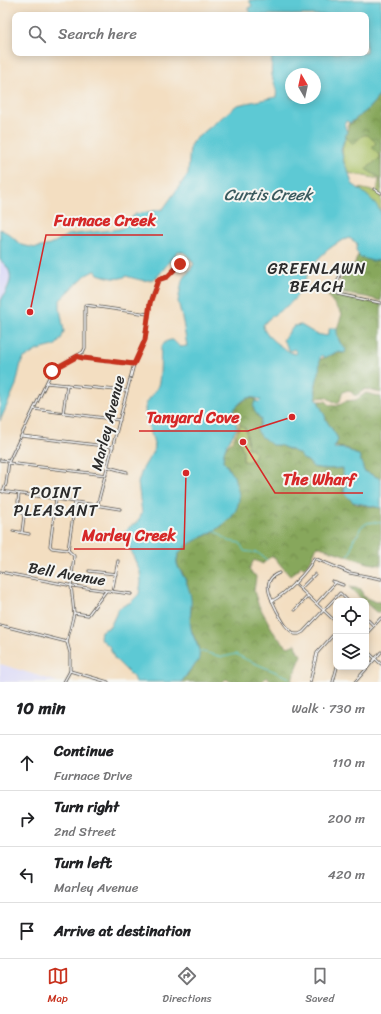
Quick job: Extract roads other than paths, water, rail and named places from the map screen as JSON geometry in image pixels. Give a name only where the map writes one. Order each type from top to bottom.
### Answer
[{"type":"street","points":[[374,189],[381,193]]},
{"type":"street","name":"Marley Avenue","points":[[95,506],[98,503],[106,475],[134,364],[144,343],[151,297],[158,280],[167,277],[180,264]]},
{"type":"street","points":[[340,275],[336,286],[338,294],[365,298],[381,303]]},
{"type":"street","points":[[3,492],[6,484],[9,462],[47,382],[54,370],[83,352],[85,305],[148,314]]},
{"type":"street","points":[[78,356],[83,358],[134,364]]},
{"type":"street","points":[[47,382],[126,391]]},
{"type":"street","points":[[63,413],[67,385]]},
{"type":"street","points":[[34,410],[120,420]]},
{"type":"street","points":[[21,436],[113,448]]},
{"type":"street","points":[[0,460],[106,475]]},
{"type":"street","points":[[108,467],[127,472]]},
{"type":"street","points":[[0,491],[120,509]]},
{"type":"street","points":[[19,494],[18,502],[24,516],[22,532]]},
{"type":"street","points":[[56,499],[50,546],[52,548],[68,550],[74,554],[71,585],[74,613],[67,642],[70,653],[70,670],[64,682]]},
{"type":"street","points":[[68,550],[76,502]]},
{"type":"street","points":[[14,531],[29,534]]},
{"type":"street","points":[[272,601],[281,596],[294,583],[311,564],[314,558],[350,573],[381,579]]},
{"type":"street","points":[[112,592],[118,561]]},
{"type":"street","points":[[89,571],[116,574]]},
{"type":"street","name":"Bell Avenue","points":[[0,572],[131,594]]},
{"type":"street","points":[[279,573],[272,577],[268,585],[268,594],[286,626],[292,632],[296,634],[304,632],[333,600]]},
{"type":"street","points":[[301,589],[315,574]]},
{"type":"street","points":[[332,581],[343,585]]},
{"type":"street","points":[[317,604],[336,582]]},
{"type":"street","points":[[294,583],[333,619]]},
{"type":"street","points":[[74,613],[88,615],[106,591]]},
{"type":"street","points":[[335,598],[340,593],[345,598]]},
{"type":"street","points":[[295,610],[308,596]]},
{"type":"street","points":[[369,629],[381,618]]},
{"type":"street","points":[[369,621],[374,625]]},
{"type":"street","points":[[0,625],[67,642]]},
{"type":"street","points":[[310,682],[317,653],[334,634]]},
{"type":"street","points":[[355,682],[381,652]]},
{"type":"street","points":[[369,653],[381,664]]},
{"type":"street","points":[[70,670],[108,682]]},
{"type":"street","points":[[333,682],[336,670]]},
{"type":"water","name":"Curtis Creek","points":[[249,0],[381,0],[381,94],[366,111],[350,123],[347,121],[345,122],[347,132],[341,149],[344,163],[352,184],[373,201],[381,213],[379,232],[381,235],[381,260],[372,261],[360,257],[356,250],[357,243],[349,238],[338,243],[315,262],[292,301],[263,325],[267,334],[271,338],[286,350],[295,354],[297,353],[294,349],[290,351],[283,340],[294,326],[301,325],[316,334],[327,336],[330,328],[337,328],[339,340],[346,349],[345,353],[337,352],[324,358],[322,355],[320,357],[319,372],[315,387],[316,397],[326,420],[337,437],[338,440],[334,448],[347,449],[359,455],[364,471],[381,479],[381,508],[353,502],[345,494],[344,491],[347,480],[343,475],[343,468],[325,469],[313,467],[298,453],[279,445],[272,445],[261,436],[257,430],[261,419],[255,411],[254,404],[255,401],[259,402],[261,400],[249,398],[243,401],[234,409],[237,428],[224,450],[223,455],[223,461],[234,476],[239,494],[239,500],[235,512],[228,521],[219,528],[188,545],[181,551],[177,559],[177,565],[186,581],[190,594],[190,626],[199,650],[197,663],[191,668],[181,682],[135,682],[133,677],[114,658],[110,647],[100,638],[101,631],[110,627],[119,608],[131,602],[139,594],[141,582],[140,572],[124,535],[125,531],[136,522],[142,513],[138,483],[142,470],[155,448],[146,419],[145,409],[149,399],[158,386],[161,348],[163,344],[167,341],[173,340],[180,347],[187,346],[178,301],[182,281],[194,264],[186,254],[178,251],[158,276],[150,280],[142,280],[126,276],[112,278],[98,274],[96,271],[86,275],[60,300],[64,331],[58,343],[54,346],[38,350],[24,358],[21,363],[16,385],[0,421],[0,302],[9,285],[10,275],[6,265],[0,260],[0,229],[9,234],[21,245],[36,248],[50,245],[67,235],[120,229],[125,226],[136,214],[163,209],[188,174],[190,146],[193,141],[237,105],[276,97],[271,69],[271,56],[369,56],[369,12],[250,12],[248,8],[252,6]]},
{"type":"waterway","points":[[348,556],[351,551],[353,540],[361,527],[367,523],[381,523]]},
{"type":"waterway","points":[[215,531],[229,541],[240,543],[244,551],[258,553],[267,560]]},
{"type":"waterway","points":[[199,651],[223,657],[236,654],[290,678]]},
{"type":"place","name":"Furnace Creek","points":[[30,312]]},
{"type":"place","name":"Tanyard Cove","points":[[292,417]]},
{"type":"place","name":"The Wharf","points":[[243,442]]},
{"type":"place","name":"Marley Creek","points":[[186,473]]},
{"type":"district","name":"GREENLAWN BEACH","points":[[317,277]]},
{"type":"district","name":"POINT PLEASANT","points":[[56,501]]}]
